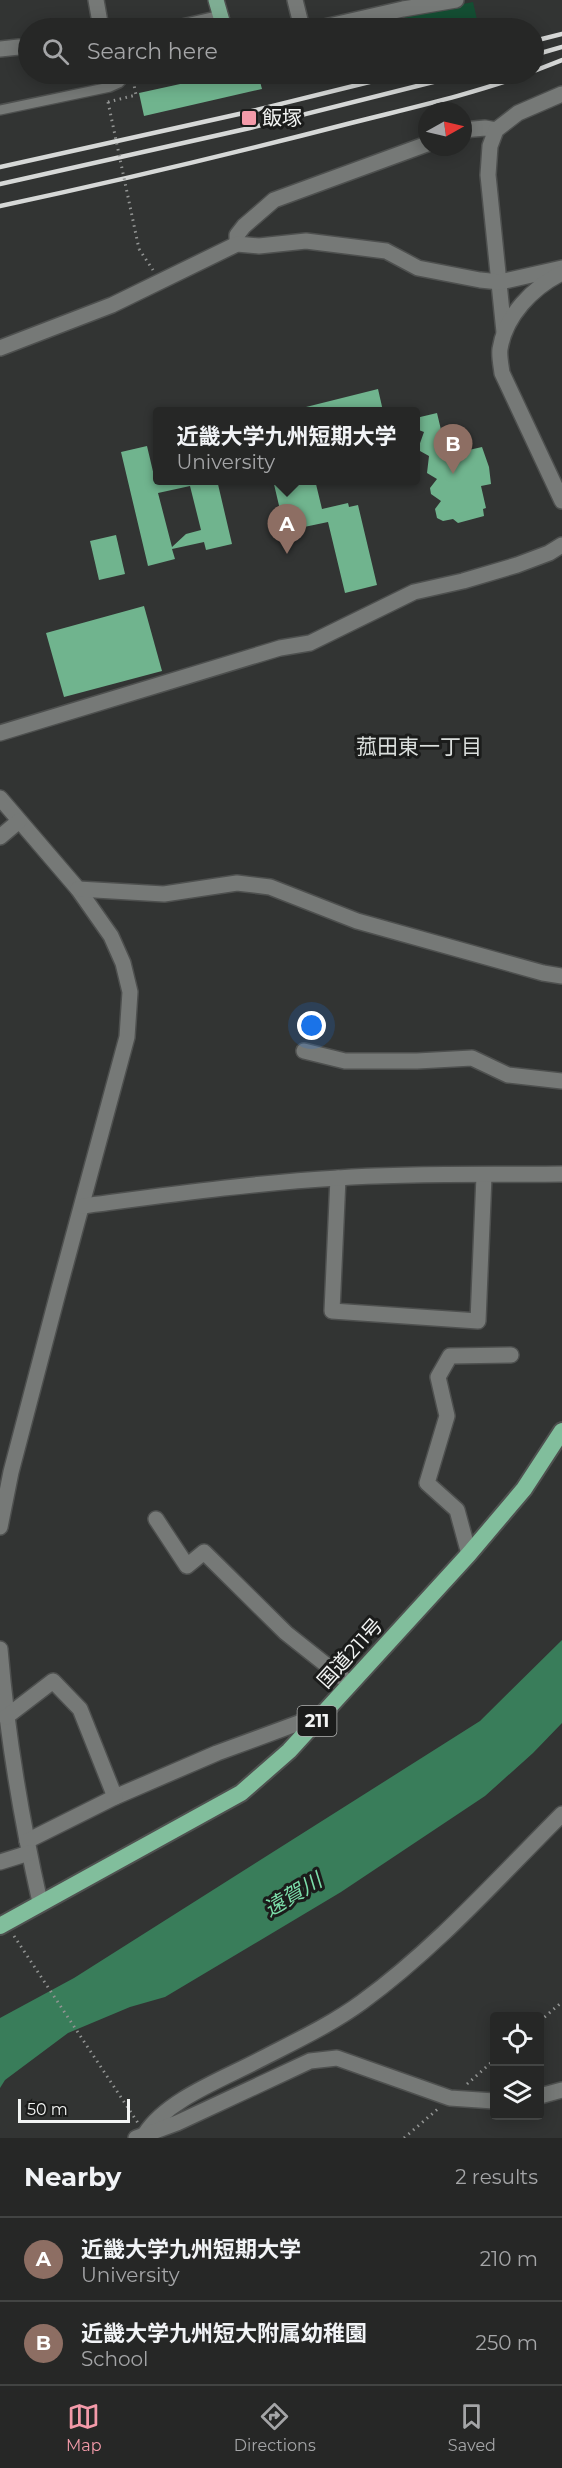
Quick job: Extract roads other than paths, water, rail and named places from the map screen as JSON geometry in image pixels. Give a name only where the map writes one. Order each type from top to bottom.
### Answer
[{"type":"highway","name":"国道211号","points":[[6,1929],[40,1902],[241,1793],[289,1751],[469,1554],[524,1489],[562,1431]]},
{"type":"main road","points":[[216,0],[221,18]]},
{"type":"street","points":[[96,0],[99,18]]},
{"type":"street","points":[[295,0],[300,18]]},
{"type":"street","points":[[354,18],[402,4],[456,0]]},
{"type":"street","points":[[0,49],[18,47]]},
{"type":"street","points":[[562,94],[518,113],[496,130],[490,146],[488,175],[504,332],[500,351],[502,373],[562,501]]},
{"type":"street","points":[[472,129],[496,130]]},
{"type":"street","points":[[237,244],[237,235],[244,226],[274,200],[418,147]]},
{"type":"street","points":[[0,348],[112,305],[237,244],[259,246],[306,241],[345,245],[386,251],[418,268],[500,282],[562,268]]},
{"type":"street","points":[[504,332],[526,299],[543,284],[562,273]]},
{"type":"street","points":[[0,733],[280,648],[310,643],[414,592],[463,582],[517,565],[549,553],[562,545]]},
{"type":"street","points":[[0,798],[78,889],[111,936],[123,963],[130,992],[127,1036],[11,1472],[0,1527]]},
{"type":"street","points":[[0,837],[19,821]]},
{"type":"street","points":[[78,889],[164,894],[237,883],[270,886],[357,921],[543,973],[562,976]]},
{"type":"street","points":[[304,1051],[345,1061],[472,1058],[508,1075],[562,1081]]},
{"type":"street","points":[[82,1206],[254,1184],[338,1178],[393,1175],[562,1174]]},
{"type":"street","points":[[338,1178],[333,1311],[478,1321],[484,1176]]},
{"type":"street","points":[[469,1554],[458,1510],[427,1483],[447,1416],[438,1377],[450,1356],[512,1355]]},
{"type":"street","points":[[156,1519],[187,1566],[204,1552],[286,1633],[350,1683]]},
{"type":"street","points":[[0,1649],[6,1717],[28,1847],[40,1902]]},
{"type":"street","points":[[6,1717],[53,1682],[80,1709],[115,1797]]},
{"type":"street","points":[[0,1862],[115,1797],[217,1753],[325,1713]]},
{"type":"street","points":[[140,2136],[165,2112],[302,2038],[361,2003],[419,1956],[562,1814]]},
{"type":"street","points":[[140,2136],[177,2123],[310,2061],[337,2058],[450,2098],[490,2101]]},
{"type":"street","points":[[544,2095],[562,2091]]},
{"type":"lane","points":[[0,110],[117,84]]},
{"type":"water","name":"遠賀川","points":[[562,1640],[562,1723],[533,1753],[485,1796],[341,1892],[165,1997],[130,2007],[68,2033],[5,2080],[0,2088],[0,2018],[74,1978],[480,1721]]},
{"type":"railway","points":[[544,38],[562,34]]},
{"type":"railway","points":[[544,52],[562,47]]},
{"type":"railway","points":[[544,67],[562,60]]},
{"type":"railway","points":[[0,167],[248,112],[361,84]]},
{"type":"railway","points":[[0,184],[250,128],[425,84]]},
{"type":"railway","points":[[0,206],[264,145],[440,101],[496,84]]},
{"type":"place","name":"飯塚","points":[[249,118]]},
{"type":"place","name":"近畿大学九州短大附属幼稚園","points":[[453,474]]},
{"type":"place","name":"近畿大学九州短期大学","points":[[287,554]]},
{"type":"district","name":"菰田東一丁目","points":[[419,747]]}]
